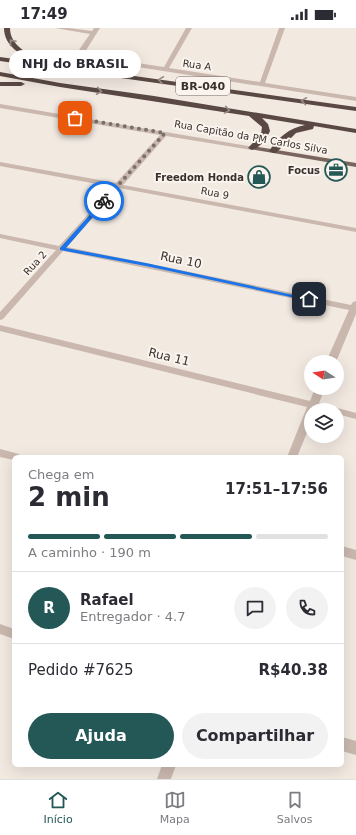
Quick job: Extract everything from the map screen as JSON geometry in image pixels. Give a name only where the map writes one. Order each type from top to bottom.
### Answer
[{"type":"highway","points":[[7,28],[7,35],[11,43],[25,54],[48,65]]},
{"type":"highway","points":[[0,54],[48,65]]},
{"type":"highway","name":"BR-040","points":[[0,59],[356,108]]},
{"type":"highway","name":"BR-040","points":[[0,74],[59,85],[356,131]]},
{"type":"highway","points":[[0,78],[59,85]]},
{"type":"highway","points":[[0,84],[59,85]]},
{"type":"highway","points":[[250,114],[264,122],[267,127],[265,133],[252,148]]},
{"type":"highway","points":[[273,151],[290,132],[296,129],[326,126]]},
{"type":"main road","name":"Rua Capitão da PM Carlos Silva","points":[[252,148],[356,165]]},
{"type":"street","points":[[58,28],[93,34],[97,28]]},
{"type":"street","points":[[165,70],[189,28]]},
{"type":"street","points":[[262,84],[282,28]]},
{"type":"street","name":"Rua A","points":[[93,34],[80,54],[82,57],[356,99]]},
{"type":"street","name":"Rua Capitão da PM Carlos Silva","points":[[0,106],[252,148]]},
{"type":"street","name":"Rua 2","points":[[0,317],[165,133]]},
{"type":"street","name":"Rua 9","points":[[0,164],[356,230]]},
{"type":"street","name":"Rua 10","points":[[0,236],[355,307]]},
{"type":"street","points":[[334,355],[355,307]]},
{"type":"street","name":"Rua 11","points":[[0,328],[304,407]]},
{"type":"street","points":[[344,413],[356,416]]},
{"type":"street","points":[[293,455],[304,428]]},
{"type":"street","points":[[0,453],[12,456]]},
{"type":"street","points":[[344,551],[356,554]]},
{"type":"street","points":[[0,629],[12,633]]},
{"type":"street","points":[[344,745],[356,748]]},
{"type":"street","points":[[164,779],[168,767]]},
{"type":"way so far","points":[[75,118],[165,133],[104,201]]},
{"type":"place","name":"NHJ do BRASIL","points":[[75,118]]},
{"type":"place","name":"Focus","points":[[336,170]]},
{"type":"place","name":"Freedom Honda","points":[[259,177]]},
{"type":"route","points":[[104,201],[62,249],[309,299]]}]
